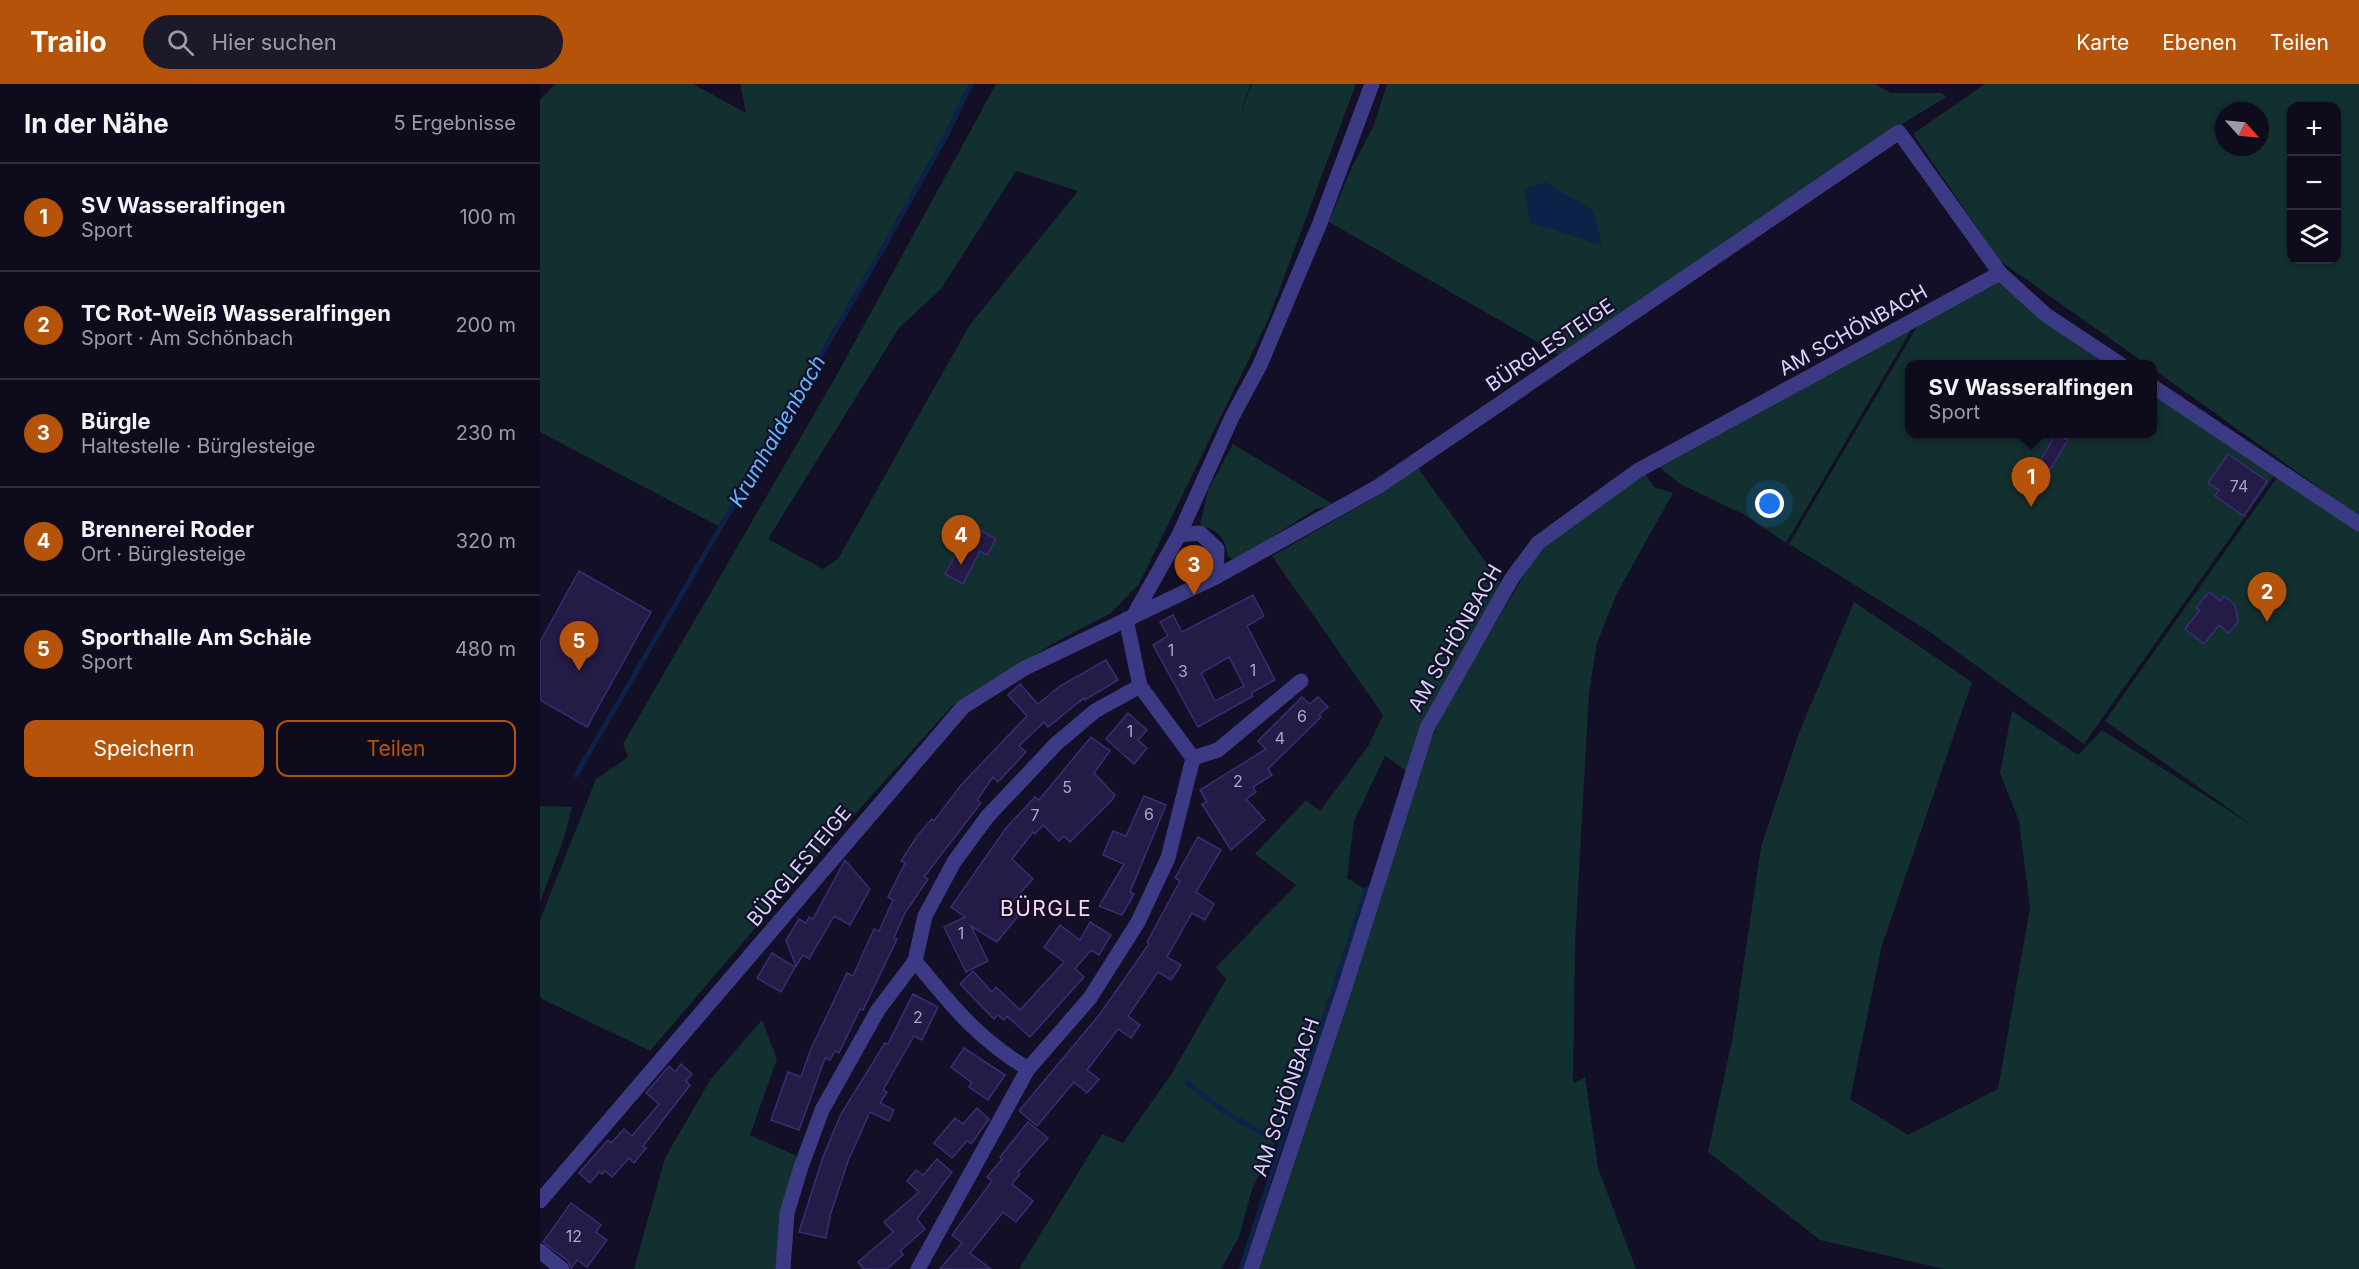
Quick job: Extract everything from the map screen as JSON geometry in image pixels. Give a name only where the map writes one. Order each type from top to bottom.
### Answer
[{"type":"street","points":[[1193,758],[1140,687],[1131,616],[1179,535],[1232,417],[1260,364],[1306,256],[1372,84]]},
{"type":"street","name":"BÜRGLESTEIGE","points":[[540,1201],[963,707],[1025,668],[1216,577],[1379,486],[1899,132],[2000,273]]},
{"type":"street","points":[[2000,273],[2046,315],[2114,360]]},
{"type":"street","name":"AM SCHÖNBACH","points":[[1251,1269],[1345,987],[1427,728],[1512,578],[1538,543],[1637,471],[2000,273]]},
{"type":"street","points":[[2157,389],[2359,524]]},
{"type":"street","points":[[1179,535],[1200,533],[1217,549],[1216,577]]},
{"type":"street","points":[[1193,758],[1218,750],[1301,681]]},
{"type":"street","points":[[783,1269],[787,1213],[822,1110],[878,1010],[915,961],[925,916],[954,862],[987,817],[1056,744],[1095,711],[1140,687]]},
{"type":"street","points":[[918,1269],[1028,1069],[1090,998],[1138,922],[1168,858],[1193,758]]},
{"type":"street","points":[[915,961],[964,1021],[998,1051],[1028,1069]]},
{"type":"street","points":[[540,1251],[562,1269]]},
{"type":"green space","points":[[555,84],[693,84],[746,113],[740,84],[971,84],[882,253],[720,527],[540,432],[540,100]]},
{"type":"green space","points":[[996,84],[1251,84],[1236,125],[1252,84],[1356,84],[1268,320],[1139,584],[1111,613],[1054,643],[952,706],[804,871],[650,1051],[540,998],[540,920],[596,779],[628,757],[623,744],[835,378]],"holes":[[[1016,171],[1078,191],[969,326],[838,559],[823,569],[768,539],[899,328],[941,289]]]},
{"type":"green space","points":[[1387,84],[1875,84],[1891,93],[1942,93],[1946,97],[1875,141],[1560,355],[1329,222],[1352,167],[1374,125]]},
{"type":"green space","points":[[1985,84],[2359,84],[2359,516],[2157,372],[2157,360],[2140,360],[2000,261],[1913,134]]},
{"type":"green space","points":[[2000,273],[2115,360],[1905,360],[1905,438],[2157,438],[2157,389],[2278,470],[2084,744],[1930,632],[1789,544],[1924,315]]},
{"type":"green space","points":[[1914,325],[1786,543],[1745,515],[1680,484],[1655,464]]},
{"type":"green space","points":[[1233,444],[1334,505],[1316,509],[1234,561],[1228,556],[1220,535],[1212,529],[1200,526],[1208,490]]},
{"type":"green space","points":[[1418,468],[1503,586],[1408,772],[1385,756],[1354,821],[1347,878],[1365,889],[1281,1140],[1275,1142],[1252,1189],[1239,1237],[1221,1269],[1019,1269],[1102,1134],[1123,1143],[1172,1073],[1226,979],[1216,967],[1296,885],[1255,854],[1306,800],[1320,811],[1369,745],[1383,715],[1272,556],[1372,499]]},
{"type":"green space","points":[[2281,472],[2359,523],[2359,1269],[1944,1269],[1820,1240],[1708,1152],[1733,1036],[1761,847],[1799,733],[1854,602],[1972,682],[1882,945],[1850,1099],[1908,1135],[1998,1089],[2030,908],[2019,821],[2000,773],[2012,711],[2078,755],[2102,730],[2255,827],[2105,721]]},
{"type":"green space","points":[[1645,474],[1654,487],[1673,493],[1617,593],[1597,643],[1589,693],[1575,945],[1573,1083],[1585,1077],[1598,1168],[1636,1269],[1259,1269],[1429,744],[1446,707],[1534,558],[1567,525]]},
{"type":"green space","points":[[1194,545],[1204,547],[1209,554],[1206,565],[1195,575],[1179,573],[1180,556]]},
{"type":"green space","points":[[540,806],[572,807],[564,838],[540,902]]},
{"type":"green space","points":[[762,1020],[777,1059],[750,1135],[804,1159],[783,1269],[634,1269],[665,1158],[710,1080]]},
{"type":"water","points":[[1545,182],[1593,210],[1602,245],[1530,223],[1524,190]]},
{"type":"building","points":[[2054,438],[2068,440],[2050,470],[2039,463]]},
{"type":"building","points":[[2228,454],[2267,481],[2244,516],[2215,496],[2219,490],[2208,483]]},
{"type":"building","points":[[980,530],[996,539],[987,555],[980,551],[963,584],[945,574],[963,541],[971,545]]},
{"type":"building","points":[[579,571],[651,612],[587,727],[540,700],[540,642]]},
{"type":"building","points":[[2209,592],[2220,601],[2224,596],[2235,605],[2238,622],[2229,633],[2219,625],[2204,644],[2185,629],[2200,610],[2196,608]]},
{"type":"building","points":[[1253,595],[1264,616],[1247,626],[1275,680],[1251,693],[1253,696],[1198,727],[1153,645],[1168,636],[1160,622],[1173,615],[1182,632]],"holes":[[[1229,657],[1244,686],[1215,701],[1201,673]]]},
{"type":"building","points":[[1106,660],[1118,680],[1085,700],[1084,698],[1048,727],[1044,722],[1019,746],[1026,752],[998,782],[993,777],[977,800],[981,803],[924,877],[928,879],[905,913],[894,938],[897,939],[863,1010],[860,1009],[839,1053],[835,1051],[830,1060],[825,1058],[799,1130],[771,1120],[788,1072],[801,1077],[810,1051],[847,973],[853,976],[874,929],[879,931],[893,900],[888,897],[905,863],[901,861],[918,835],[932,819],[934,821],[961,785],[1027,716],[1008,695],[1020,684],[1038,704],[1060,686]]},
{"type":"building","points":[[1302,697],[1310,704],[1318,697],[1328,707],[1319,715],[1321,717],[1268,769],[1272,775],[1253,787],[1256,792],[1246,799],[1265,820],[1231,850],[1202,804],[1207,802],[1200,790],[1266,749],[1258,741]]},
{"type":"building","points":[[1128,713],[1147,730],[1138,740],[1147,748],[1134,764],[1106,739]]},
{"type":"building","points":[[1091,737],[1110,751],[1094,773],[1115,795],[1070,842],[1064,836],[1059,841],[1043,825],[1035,834],[1033,832],[1012,859],[1033,879],[1007,907],[1018,916],[997,942],[971,926],[988,961],[966,972],[944,927],[965,917],[951,907],[1006,828],[1035,797],[1039,800]]},
{"type":"building","points":[[1144,796],[1166,805],[1130,892],[1134,894],[1122,915],[1099,906],[1124,864],[1103,855],[1113,831],[1126,836]]},
{"type":"building","points":[[1198,837],[1221,850],[1196,892],[1214,904],[1205,920],[1192,913],[1167,957],[1181,965],[1171,980],[1158,972],[1128,1016],[1140,1025],[1131,1038],[1118,1029],[1087,1070],[1099,1079],[1087,1093],[1074,1082],[1037,1126],[1019,1111],[1100,1014],[1149,944],[1147,942],[1180,881],[1175,878]]},
{"type":"building","points":[[845,860],[870,889],[850,925],[834,916],[809,959],[803,955],[796,966],[786,940],[799,919],[806,923],[809,917],[813,919]]},
{"type":"building","points":[[1090,922],[1111,935],[1099,955],[1091,950],[1075,969],[1084,977],[1030,1037],[1007,1016],[1004,1020],[998,1015],[994,1019],[960,984],[973,971],[992,992],[996,987],[1020,1010],[1064,962],[1044,947],[1060,925],[1080,940]]},
{"type":"building","points":[[772,953],[795,967],[781,992],[757,978]]},
{"type":"building","points":[[913,994],[938,1007],[922,1040],[914,1036],[883,1090],[887,1092],[880,1103],[894,1110],[889,1121],[870,1112],[848,1161],[830,1216],[826,1238],[799,1232],[823,1157],[841,1114],[885,1043],[888,1044]]},
{"type":"building","points":[[964,1048],[1005,1075],[988,1100],[969,1087],[972,1083],[951,1067]]},
{"type":"building","points":[[681,1064],[692,1074],[686,1081],[690,1085],[643,1146],[646,1148],[634,1163],[629,1158],[612,1177],[605,1171],[602,1174],[599,1172],[590,1183],[579,1173],[608,1140],[611,1143],[624,1129],[632,1136],[659,1104],[646,1093],[669,1066],[675,1072]]},
{"type":"building","points":[[977,1108],[989,1119],[971,1144],[967,1141],[952,1158],[934,1143],[955,1118],[963,1124]]},
{"type":"building","points":[[1028,1122],[1048,1138],[1018,1172],[1020,1174],[1012,1184],[1033,1201],[1016,1222],[1003,1212],[970,1253],[991,1269],[940,1269],[962,1243],[952,1235],[992,1181],[987,1177],[1002,1159],[1000,1157]]},
{"type":"building","points":[[937,1159],[952,1172],[917,1219],[925,1229],[900,1251],[903,1255],[887,1269],[864,1269],[858,1262],[893,1232],[884,1222],[919,1192],[907,1181],[916,1170],[923,1175]]},
{"type":"building","points":[[571,1203],[601,1225],[596,1232],[607,1240],[587,1267],[577,1260],[571,1268],[568,1261],[543,1242]]},
{"type":"waterway","name":"Krumhaldenbach","points":[[576,775],[870,271],[946,136],[971,84]]},
{"type":"waterway","points":[[1281,1144],[1366,889]]},
{"type":"waterway","points":[[1187,1083],[1225,1112],[1281,1144],[1241,1269]]},
{"type":"place","name":"SV Wasseralfingen","points":[[2031,507]]},
{"type":"place","name":"Brennerei Roder","points":[[961,565]]},
{"type":"place","name":"Bürgle","points":[[1194,595]]},
{"type":"place","name":"TC Rot-Weiß Wasseralfingen","points":[[2267,622]]},
{"type":"place","name":"Sporthalle Am Schäle","points":[[579,671]]},
{"type":"district","name":"BÜRGLE","points":[[1046,908]]}]
